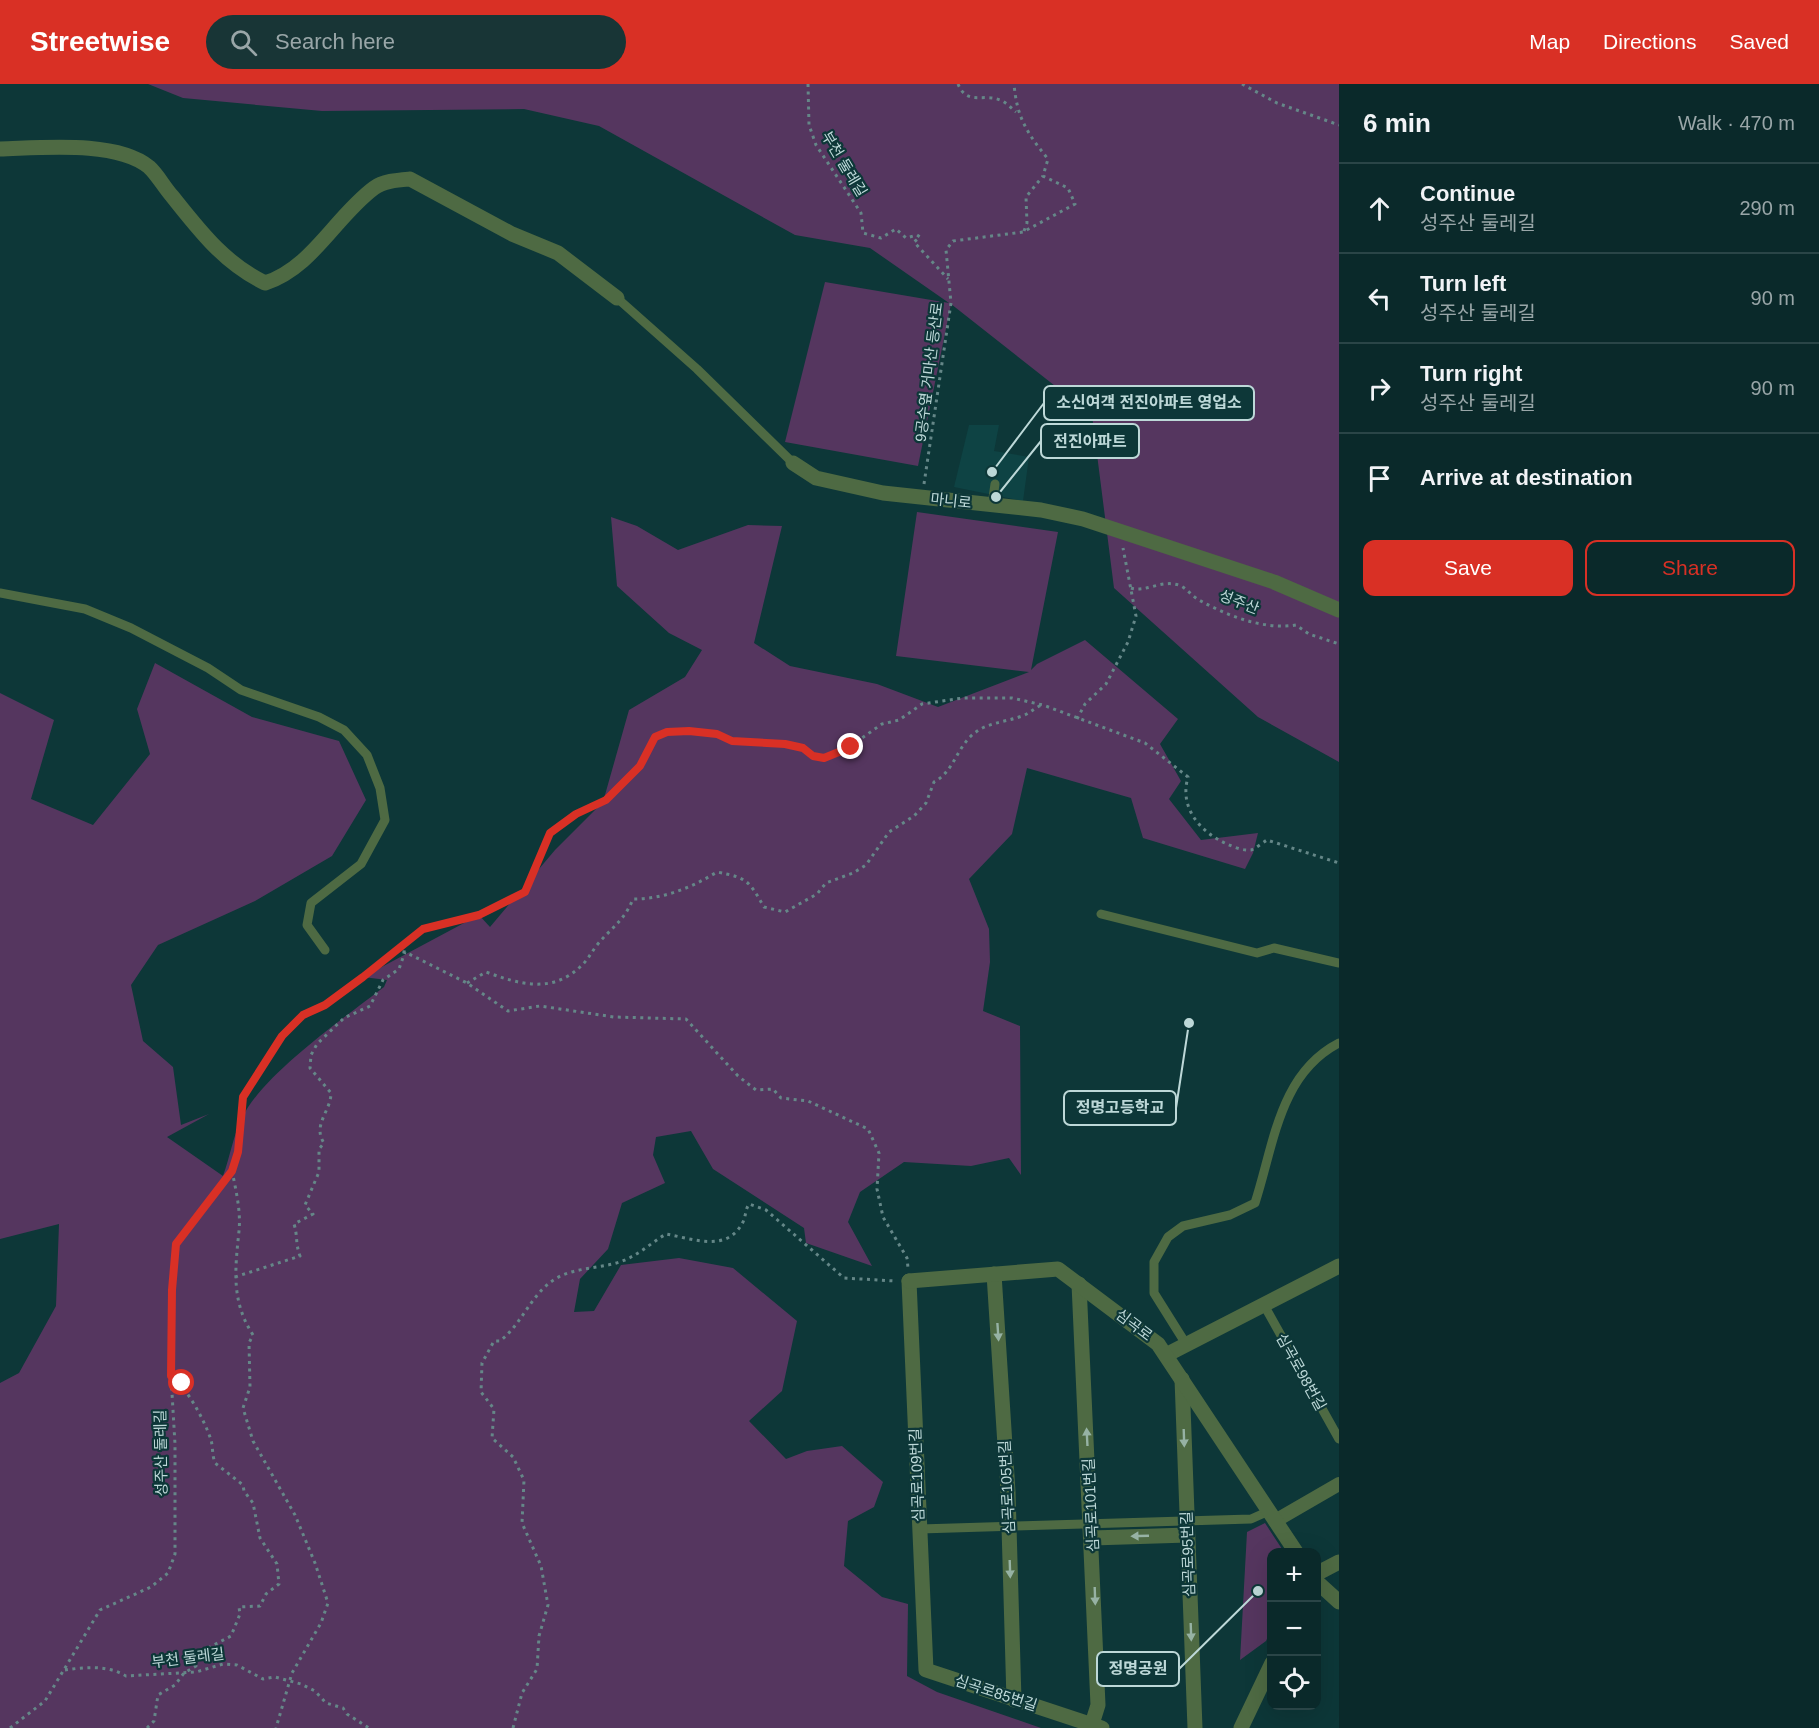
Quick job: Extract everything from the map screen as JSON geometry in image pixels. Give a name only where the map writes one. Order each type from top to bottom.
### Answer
[{"type":"street","points":[[0,149],[72,147],[113,151],[148,166],[213,247],[243,272],[265,283],[280,278],[299,264],[375,187],[410,178],[512,234],[558,253],[617,298]]},
{"type":"street","name":"마니로","points":[[793,463],[816,478],[883,493],[1041,510],[1083,519],[1274,582],[1339,610]]},
{"type":"street","points":[[1166,1355],[1339,1266]]},
{"type":"street","name":"심곡로","points":[[909,1281],[1058,1269],[1158,1344],[1293,1548]]},
{"type":"street","name":"심곡로105번길","points":[[994,1274],[1009,1526],[1014,1700]]},
{"type":"street","name":"심곡로109번길","points":[[909,1281],[926,1670]]},
{"type":"street","name":"심곡로101번길","points":[[1079,1284],[1092,1531],[1097,1726]]},
{"type":"street","name":"심곡로95번길","points":[[1182,1379],[1195,1728]]},
{"type":"street","points":[[1272,1516],[1339,1484]]},
{"type":"street","points":[[1092,1531],[1187,1528]]},
{"type":"street","points":[[1321,1572],[1339,1562]]},
{"type":"street","points":[[1321,1585],[1339,1602]]},
{"type":"street","name":"심곡로85번길","points":[[926,1670],[1097,1726]]},
{"type":"street","points":[[1240,1728],[1267,1673]]},
{"type":"lane","name":"마니로","points":[[617,298],[697,369],[793,463]]},
{"type":"lane","points":[[992,506],[995,484]]},
{"type":"lane","points":[[0,593],[85,609],[179,653],[241,690],[319,717],[344,729],[367,755],[380,788],[385,820],[360,864],[311,903],[307,925],[325,950]]},
{"type":"lane","points":[[1101,914],[1257,953],[1274,948],[1339,963]]},
{"type":"lane","points":[[1186,1344],[1154,1293],[1154,1262],[1168,1238],[1183,1226],[1230,1215],[1256,1203],[1287,1098],[1308,1066],[1339,1043]]},
{"type":"lane","name":"심곡로98번길","points":[[1264,1305],[1339,1439]]},
{"type":"lane","points":[[1187,1528],[1272,1516]]},
{"type":"lane","points":[[920,1529],[1009,1526],[1092,1531]]},
{"type":"path","name":"부천 둘레길","points":[[808,84],[812,133],[816,145],[861,213],[863,233],[881,238],[896,229],[906,238],[917,235],[920,237],[914,242],[921,253],[951,283]]},
{"type":"path","points":[[958,84],[968,98],[1001,100],[1018,113]]},
{"type":"path","points":[[1014,84],[1018,113],[1026,130],[1048,159],[1042,176],[1026,197],[1028,223],[1023,232]]},
{"type":"path","points":[[1242,84],[1277,103],[1339,124]]},
{"type":"path","name":"9공수옆 거마산 등산로","points":[[923,498],[931,449],[932,416],[951,303],[951,283],[945,267],[946,250],[953,242],[1023,232],[1075,204],[1068,188],[1042,176]]},
{"type":"path","points":[[1077,719],[1085,704],[1106,684],[1128,642],[1136,616],[1119,531]]},
{"type":"path","name":"성주산","points":[[1131,588],[1139,590],[1161,583],[1180,586],[1199,600],[1247,621],[1278,628],[1296,625],[1309,634],[1339,644]]},
{"type":"path","name":"성주산 둘레길","points":[[10,1728],[45,1701],[100,1610],[151,1587],[168,1574],[175,1554],[175,1444],[171,1376],[172,1290],[176,1244],[232,1171],[238,1152],[243,1097],[282,1036],[303,1015],[325,1005],[394,951],[402,948],[423,929],[479,915],[525,892],[550,833],[576,814],[606,800],[640,766],[655,737],[667,732],[717,734],[732,741],[785,744],[803,748],[813,756],[824,758],[839,754],[882,724],[899,720],[922,704],[963,698],[1012,698],[1043,705],[1145,743],[1188,777],[1184,790],[1191,815],[1212,838],[1236,848],[1251,850],[1267,840],[1339,863]]},
{"type":"path","points":[[467,983],[486,972],[514,982],[541,986],[557,983],[586,960],[597,945],[625,917],[633,899],[650,899],[694,886],[717,872],[737,876],[755,887],[764,907],[785,912],[817,894],[826,883],[853,873],[866,865],[889,832],[914,816],[926,803],[934,782],[946,776],[956,755],[971,736],[984,726],[1023,716],[1043,705]]},
{"type":"path","points":[[394,951],[405,952],[467,983],[508,1011],[540,1006],[614,1017],[686,1019],[738,1077],[756,1090],[773,1089],[781,1098],[808,1101],[868,1129],[879,1153],[877,1189],[883,1217],[907,1257],[909,1281],[844,1278],[766,1210],[749,1204],[744,1220],[733,1237],[720,1243],[666,1234],[630,1258],[573,1271],[555,1279],[533,1298],[512,1332],[500,1341],[494,1341],[482,1364],[481,1392],[494,1409],[492,1438],[513,1457],[524,1480],[522,1523],[541,1566],[548,1605],[539,1636],[537,1669],[522,1693],[513,1728]]},
{"type":"path","points":[[235,1277],[300,1256],[295,1242],[297,1234],[294,1224],[313,1214],[305,1205],[319,1172],[319,1149],[324,1143],[321,1138],[320,1120],[331,1102],[331,1093],[310,1068],[311,1055],[334,1026],[344,1018],[370,1006],[383,980],[399,969],[405,952]]},
{"type":"path","points":[[232,1171],[237,1193],[240,1230],[235,1252],[235,1277],[241,1317],[253,1335],[249,1343],[250,1387],[243,1408],[253,1441],[295,1515],[315,1563],[328,1603],[316,1632],[292,1672],[276,1728]]},
{"type":"path","points":[[147,1728],[154,1721],[158,1695],[175,1685],[184,1673],[196,1666],[195,1661],[198,1657],[204,1659],[210,1647],[231,1636],[240,1614],[239,1607],[260,1606],[266,1594],[279,1584],[277,1564],[260,1538],[253,1503],[244,1491],[243,1485],[215,1463],[211,1440],[194,1405],[182,1383],[171,1376]]},
{"type":"path","name":"부천 둘레길","points":[[64,1670],[93,1666],[117,1671],[126,1676],[184,1673],[223,1664],[237,1665],[263,1679],[275,1677],[315,1691],[326,1703],[343,1708],[347,1714],[369,1728]]},
{"type":"shaded area","points":[[148,84],[1339,84],[1339,762],[1258,717],[1114,588],[1092,415],[951,304],[918,466],[785,442],[825,282],[949,303],[870,248],[795,235],[599,126],[524,109],[322,111],[183,98]]},
{"type":"shaded area","points":[[969,425],[999,425],[994,451],[1029,457],[1023,501],[954,487]]},
{"type":"shaded area","points":[[917,512],[1058,532],[1031,670],[1037,664],[1085,640],[1178,719],[1160,744],[1181,781],[1169,799],[1201,840],[1258,833],[1253,853],[1245,869],[1143,838],[1131,798],[1027,768],[1012,834],[969,879],[989,929],[990,962],[983,1011],[1020,1026],[1021,1175],[1009,1158],[971,1166],[904,1162],[860,1192],[848,1222],[872,1266],[806,1243],[804,1228],[713,1169],[691,1131],[656,1137],[653,1155],[665,1183],[622,1203],[608,1249],[580,1279],[574,1312],[594,1311],[621,1265],[679,1258],[733,1268],[797,1321],[782,1391],[749,1421],[786,1459],[807,1451],[842,1446],[883,1482],[874,1507],[848,1521],[844,1566],[882,1597],[908,1604],[907,1676],[937,1692],[1041,1728],[0,1728],[0,1383],[19,1373],[56,1306],[59,1224],[0,1239],[0,693],[54,720],[31,799],[93,825],[150,754],[137,709],[155,663],[252,717],[339,741],[366,800],[332,856],[255,901],[158,945],[131,985],[143,1041],[173,1067],[181,1125],[209,1114],[167,1137],[223,1176],[239,1125],[252,1101],[285,1066],[384,987],[387,980],[363,977],[479,915],[490,927],[555,850],[603,802],[629,710],[685,677],[702,650],[669,633],[617,586],[611,517],[637,526],[678,550],[748,525],[782,526],[754,643],[790,666],[877,684],[938,707],[1029,672],[896,656]]},
{"type":"shaded area","points":[[1265,1523],[1281,1548],[1267,1548],[1267,1639],[1240,1660],[1247,1532]]},
{"type":"place","name":"소신여객 전진아파트 영업소","points":[[992,472]]},
{"type":"place","name":"전진아파트","points":[[996,497]]},
{"type":"place","name":"정명고등학교","points":[[1189,1023]]},
{"type":"place","name":"정명공원","points":[[1258,1591]]},
{"type":"route","points":[[182,1383],[171,1376],[172,1290],[176,1244],[232,1171],[238,1152],[243,1097],[282,1036],[303,1015],[325,1005],[394,951],[402,948],[411,937],[423,929],[479,915],[525,892],[550,833],[576,814],[606,800],[640,766],[655,737],[667,732],[689,731],[717,734],[732,741],[785,744],[803,748],[813,756],[824,758],[839,754],[851,747]]}]
